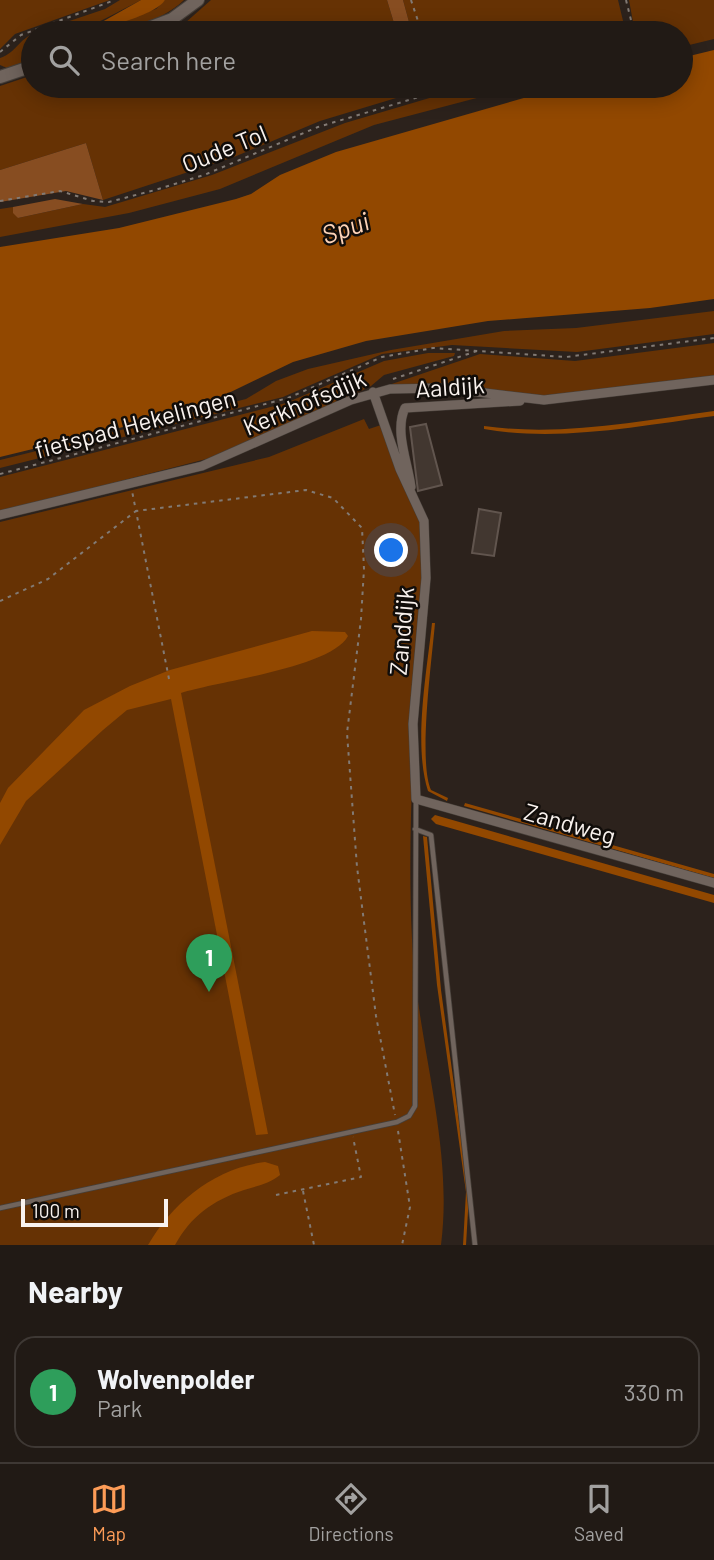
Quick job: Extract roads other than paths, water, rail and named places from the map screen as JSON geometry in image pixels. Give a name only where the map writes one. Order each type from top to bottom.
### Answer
[{"type":"street","points":[[167,21],[198,0]]},
{"type":"street","points":[[0,77],[21,70]]},
{"type":"street","name":"Kerkhofsdijk","points":[[0,515],[202,467],[373,392],[444,388],[544,400],[714,380]]},
{"type":"street","name":"Zanddijk","points":[[373,392],[424,521],[426,551],[413,724],[416,799]]},
{"type":"street","name":"Aaldijk","points":[[412,496],[401,427],[405,408],[544,400]]},
{"type":"street","name":"Zandweg","points":[[416,799],[714,883]]},
{"type":"lane","points":[[0,1208],[397,1122],[409,1115],[415,1106],[416,799]]},
{"type":"lane","points":[[414,829],[431,835],[475,1245]]},
{"type":"water","points":[[141,0],[165,0],[149,12],[124,21],[104,21]]},
{"type":"water","name":"Spui","points":[[714,50],[714,299],[650,308],[488,321],[366,341],[293,362],[208,403],[164,417],[0,457],[0,247],[119,228],[236,199],[251,194],[280,175],[336,152],[524,98],[693,98],[693,55]]},
{"type":"water","points":[[714,411],[714,416],[599,431],[541,434],[484,429],[484,426],[570,429]]},
{"type":"water","points":[[432,623],[435,623],[427,709],[427,776],[431,790],[448,798],[447,801],[428,791],[422,752],[422,707]]},
{"type":"water","points":[[312,631],[345,632],[348,636],[337,647],[320,657],[297,665],[181,693],[268,1134],[256,1135],[171,699],[127,710],[103,730],[26,801],[0,845],[0,803],[8,788],[84,710],[130,686],[170,670]]},
{"type":"water","points":[[465,803],[714,874],[714,878],[464,806]]},
{"type":"water","points":[[435,815],[714,895],[714,903],[436,824],[431,819]]},
{"type":"water","points":[[423,836],[427,837],[441,990],[469,1194],[466,1245],[463,1245],[466,1192],[437,985]]},
{"type":"water","points":[[265,1162],[278,1166],[280,1175],[267,1183],[212,1204],[195,1218],[175,1245],[148,1245],[170,1215],[197,1190],[229,1171]]},
{"type":"place","name":"Wolvenpolder","points":[[209,992]]}]
